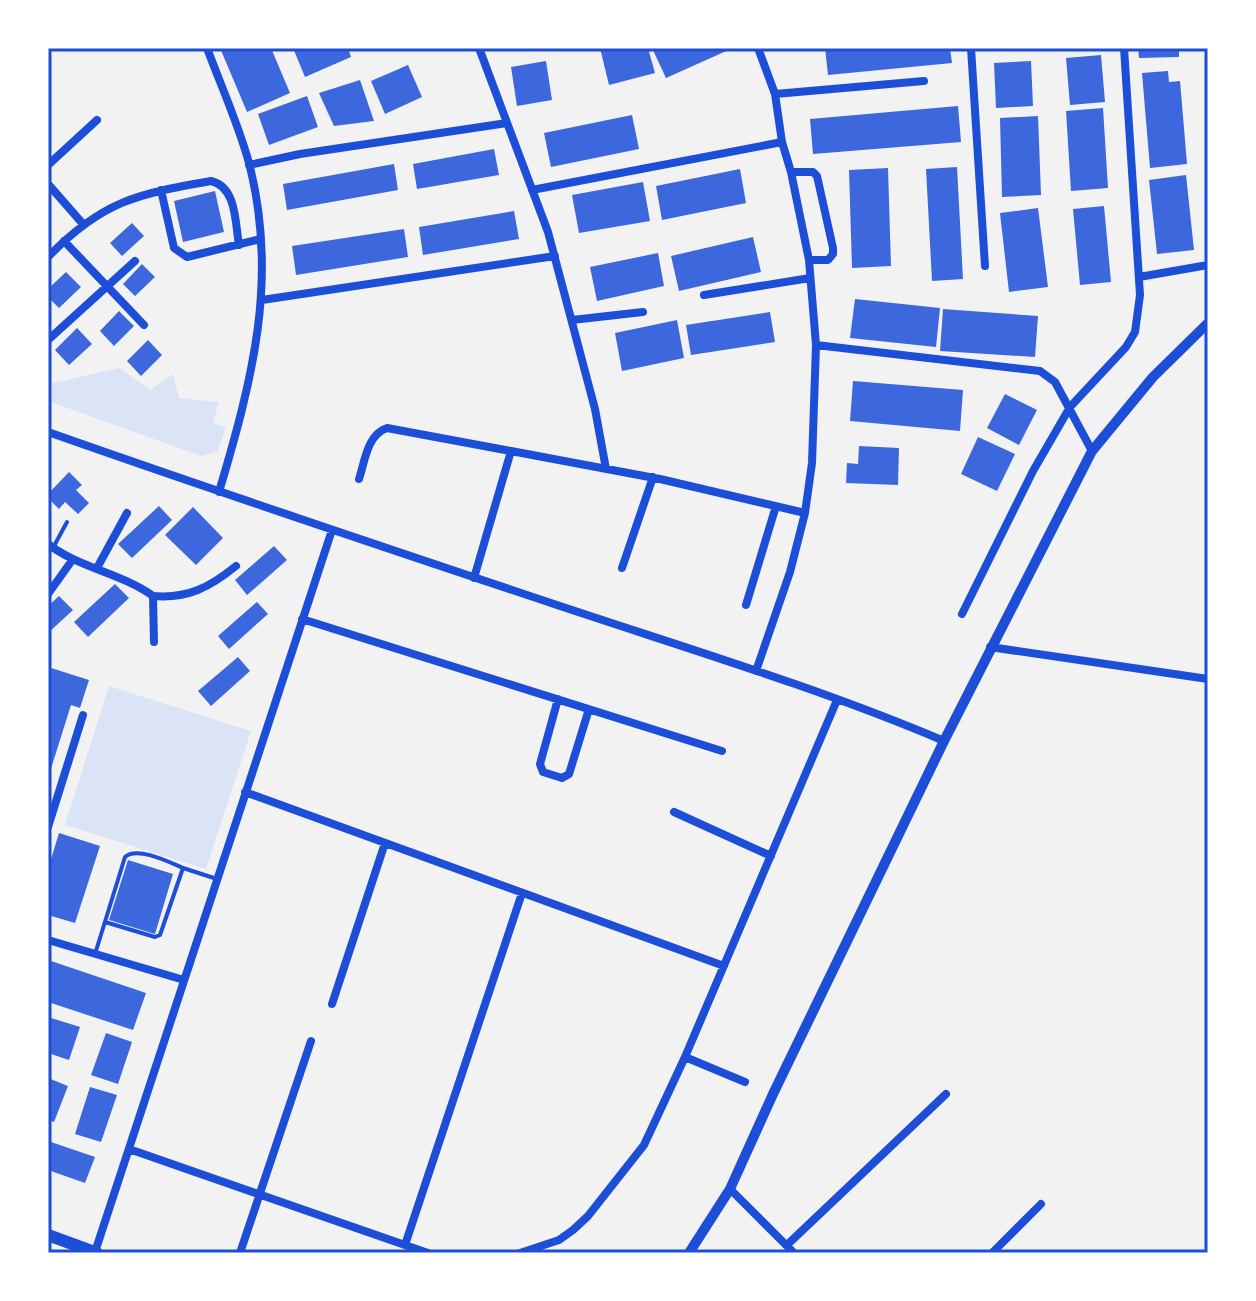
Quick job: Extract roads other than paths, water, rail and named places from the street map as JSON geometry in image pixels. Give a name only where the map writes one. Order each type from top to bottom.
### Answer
[{"type":"main road","points":[[48,1235],[96,1252]]},
{"type":"street","points":[[207,48],[240,132],[249,165],[261,239],[262,300],[245,406],[219,492]]},
{"type":"street","points":[[479,48],[555,256],[595,409],[606,469]]},
{"type":"street","points":[[756,671],[790,572],[805,513],[812,463],[816,345],[809,260],[782,142],[775,94],[758,48]]},
{"type":"street","points":[[971,48],[985,266]]},
{"type":"street","points":[[962,614],[1033,471],[1070,407],[1126,347],[1135,332],[1139,318],[1139,277],[1124,48]]},
{"type":"street","points":[[775,94],[924,81]]},
{"type":"street","points":[[48,165],[97,120]]},
{"type":"street","points":[[249,165],[507,123]]},
{"type":"street","points":[[532,190],[782,142]]},
{"type":"street","points":[[791,172],[813,172],[817,176],[833,248],[828,260],[809,260]]},
{"type":"street","points":[[48,257],[83,224],[117,203],[161,190],[211,181],[222,183],[229,191],[239,245]]},
{"type":"street","points":[[48,184],[83,224]]},
{"type":"street","points":[[161,190],[174,248],[180,254],[187,257],[261,239]]},
{"type":"street","points":[[64,241],[144,325]]},
{"type":"street","points":[[262,300],[555,256]]},
{"type":"street","points":[[48,340],[135,261]]},
{"type":"street","points":[[1139,277],[1208,265]]},
{"type":"street","points":[[704,295],[810,278]]},
{"type":"street","points":[[572,320],[643,312]]},
{"type":"street","points":[[689,1253],[730,1189],[990,647],[1092,451],[1153,377],[1208,323]]},
{"type":"street","points":[[816,345],[1040,371],[1055,382],[1092,451]]},
{"type":"street","points":[[359,479],[369,446],[376,434],[387,428],[653,477],[805,513]]},
{"type":"street","points":[[48,432],[756,671],[944,741]]},
{"type":"street","points":[[474,578],[511,451]]},
{"type":"street","points":[[622,568],[653,477]]},
{"type":"street","points":[[746,605],[776,506]]},
{"type":"street","points":[[97,568],[127,513]]},
{"type":"street","points":[[96,1252],[332,530]]},
{"type":"street","points":[[50,546],[73,559],[138,585],[153,596],[172,598],[197,592],[236,566]]},
{"type":"street","points":[[48,594],[73,559]]},
{"type":"street","points":[[153,596],[154,642]]},
{"type":"street","points":[[302,619],[722,751]]},
{"type":"street","points":[[990,647],[1208,679]]},
{"type":"street","points":[[558,699],[540,764],[543,772],[562,778],[569,774],[589,709]]},
{"type":"street","points":[[520,1253],[559,1240],[588,1216],[644,1145],[685,1057],[837,700]]},
{"type":"street","points":[[48,827],[83,715]]},
{"type":"street","points":[[245,792],[724,966]]},
{"type":"street","points":[[674,812],[771,856]]},
{"type":"street","points":[[332,1004],[385,843]]},
{"type":"street","points":[[405,1245],[522,893]]},
{"type":"street","points":[[48,940],[184,980]]},
{"type":"street","points":[[240,1253],[311,1041]]},
{"type":"street","points":[[685,1057],[745,1082]]},
{"type":"street","points":[[787,1245],[946,1094]]},
{"type":"street","points":[[129,1149],[428,1253]]},
{"type":"street","points":[[730,1189],[794,1253]]},
{"type":"street","points":[[992,1253],[1041,1204]]},
{"type":"lane","points":[[50,546],[67,522]]},
{"type":"lane","points":[[95,954],[125,857],[130,852],[217,879]]},
{"type":"lane","points":[[105,922],[155,937],[160,935],[183,868]]}]
